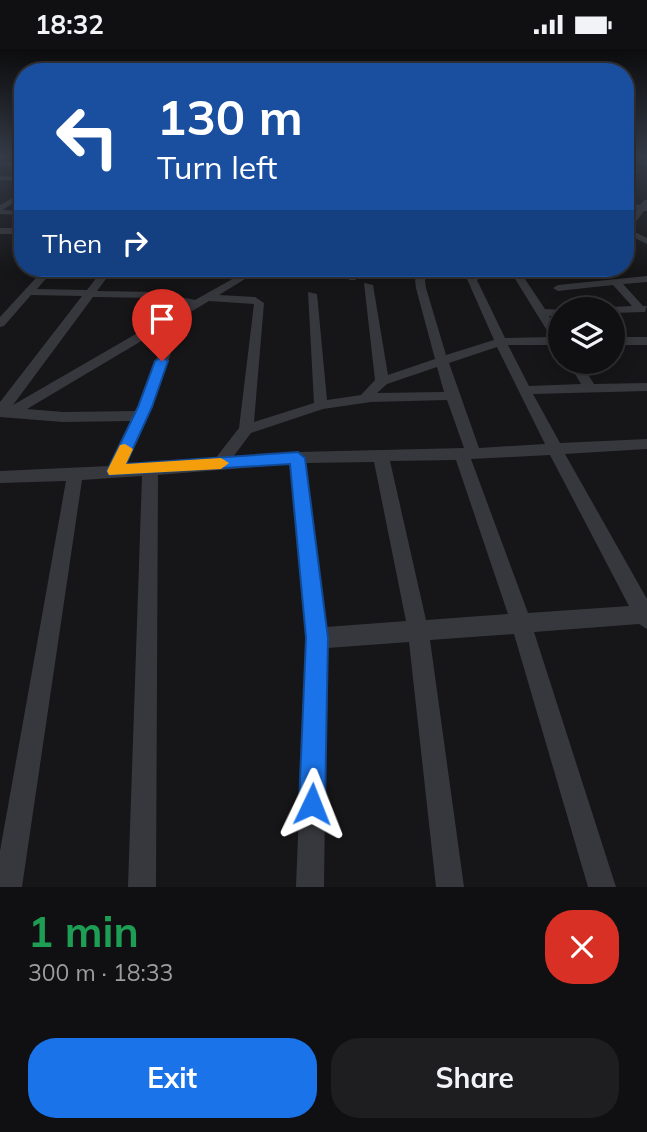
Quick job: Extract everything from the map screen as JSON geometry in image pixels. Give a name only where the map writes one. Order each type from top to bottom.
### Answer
[{"type":"street","points":[[634,228],[647,241]]},
{"type":"street","points":[[0,324],[42,277]]},
{"type":"street","points":[[3,412],[102,277]]},
{"type":"street","points":[[3,412],[242,277]]},
{"type":"street","points":[[422,277],[421,288],[467,454],[602,887]]},
{"type":"street","points":[[317,638],[646,616],[523,390],[472,279],[476,277]]},
{"type":"street","points":[[519,277],[548,323]]},
{"type":"street","points":[[558,288],[647,279]]},
{"type":"street","points":[[615,282],[644,309]]},
{"type":"street","points":[[368,285],[382,381]]},
{"type":"street","points":[[28,292],[154,295],[202,301],[258,302],[246,429],[219,464]]},
{"type":"street","points":[[312,294],[321,405]]},
{"type":"street","points":[[625,310],[644,309]]},
{"type":"street","points":[[541,313],[548,313]]},
{"type":"street","points":[[115,471],[140,416],[178,314]]},
{"type":"street","points":[[367,396],[382,381],[499,342],[548,340]]},
{"type":"street","points":[[625,341],[647,341]]},
{"type":"street","points":[[581,374],[590,388]]},
{"type":"street","points":[[523,390],[647,387]]},
{"type":"street","points":[[246,429],[321,405],[367,396],[452,396]]},
{"type":"street","points":[[3,412],[63,417],[140,416]]},
{"type":"street","points":[[0,477],[75,475],[298,458],[467,454],[647,444]]},
{"type":"street","points":[[381,456],[418,630],[450,887]]},
{"type":"street","points":[[298,458],[317,638],[310,887]]},
{"type":"street","points":[[142,887],[150,468]]},
{"type":"street","points":[[8,887],[75,475]]},
{"type":"slow traffic","points":[[125,449],[115,471],[221,463]]},
{"type":"route","points":[[162,361],[145,407],[115,471],[298,458],[317,638],[312,804]]}]
